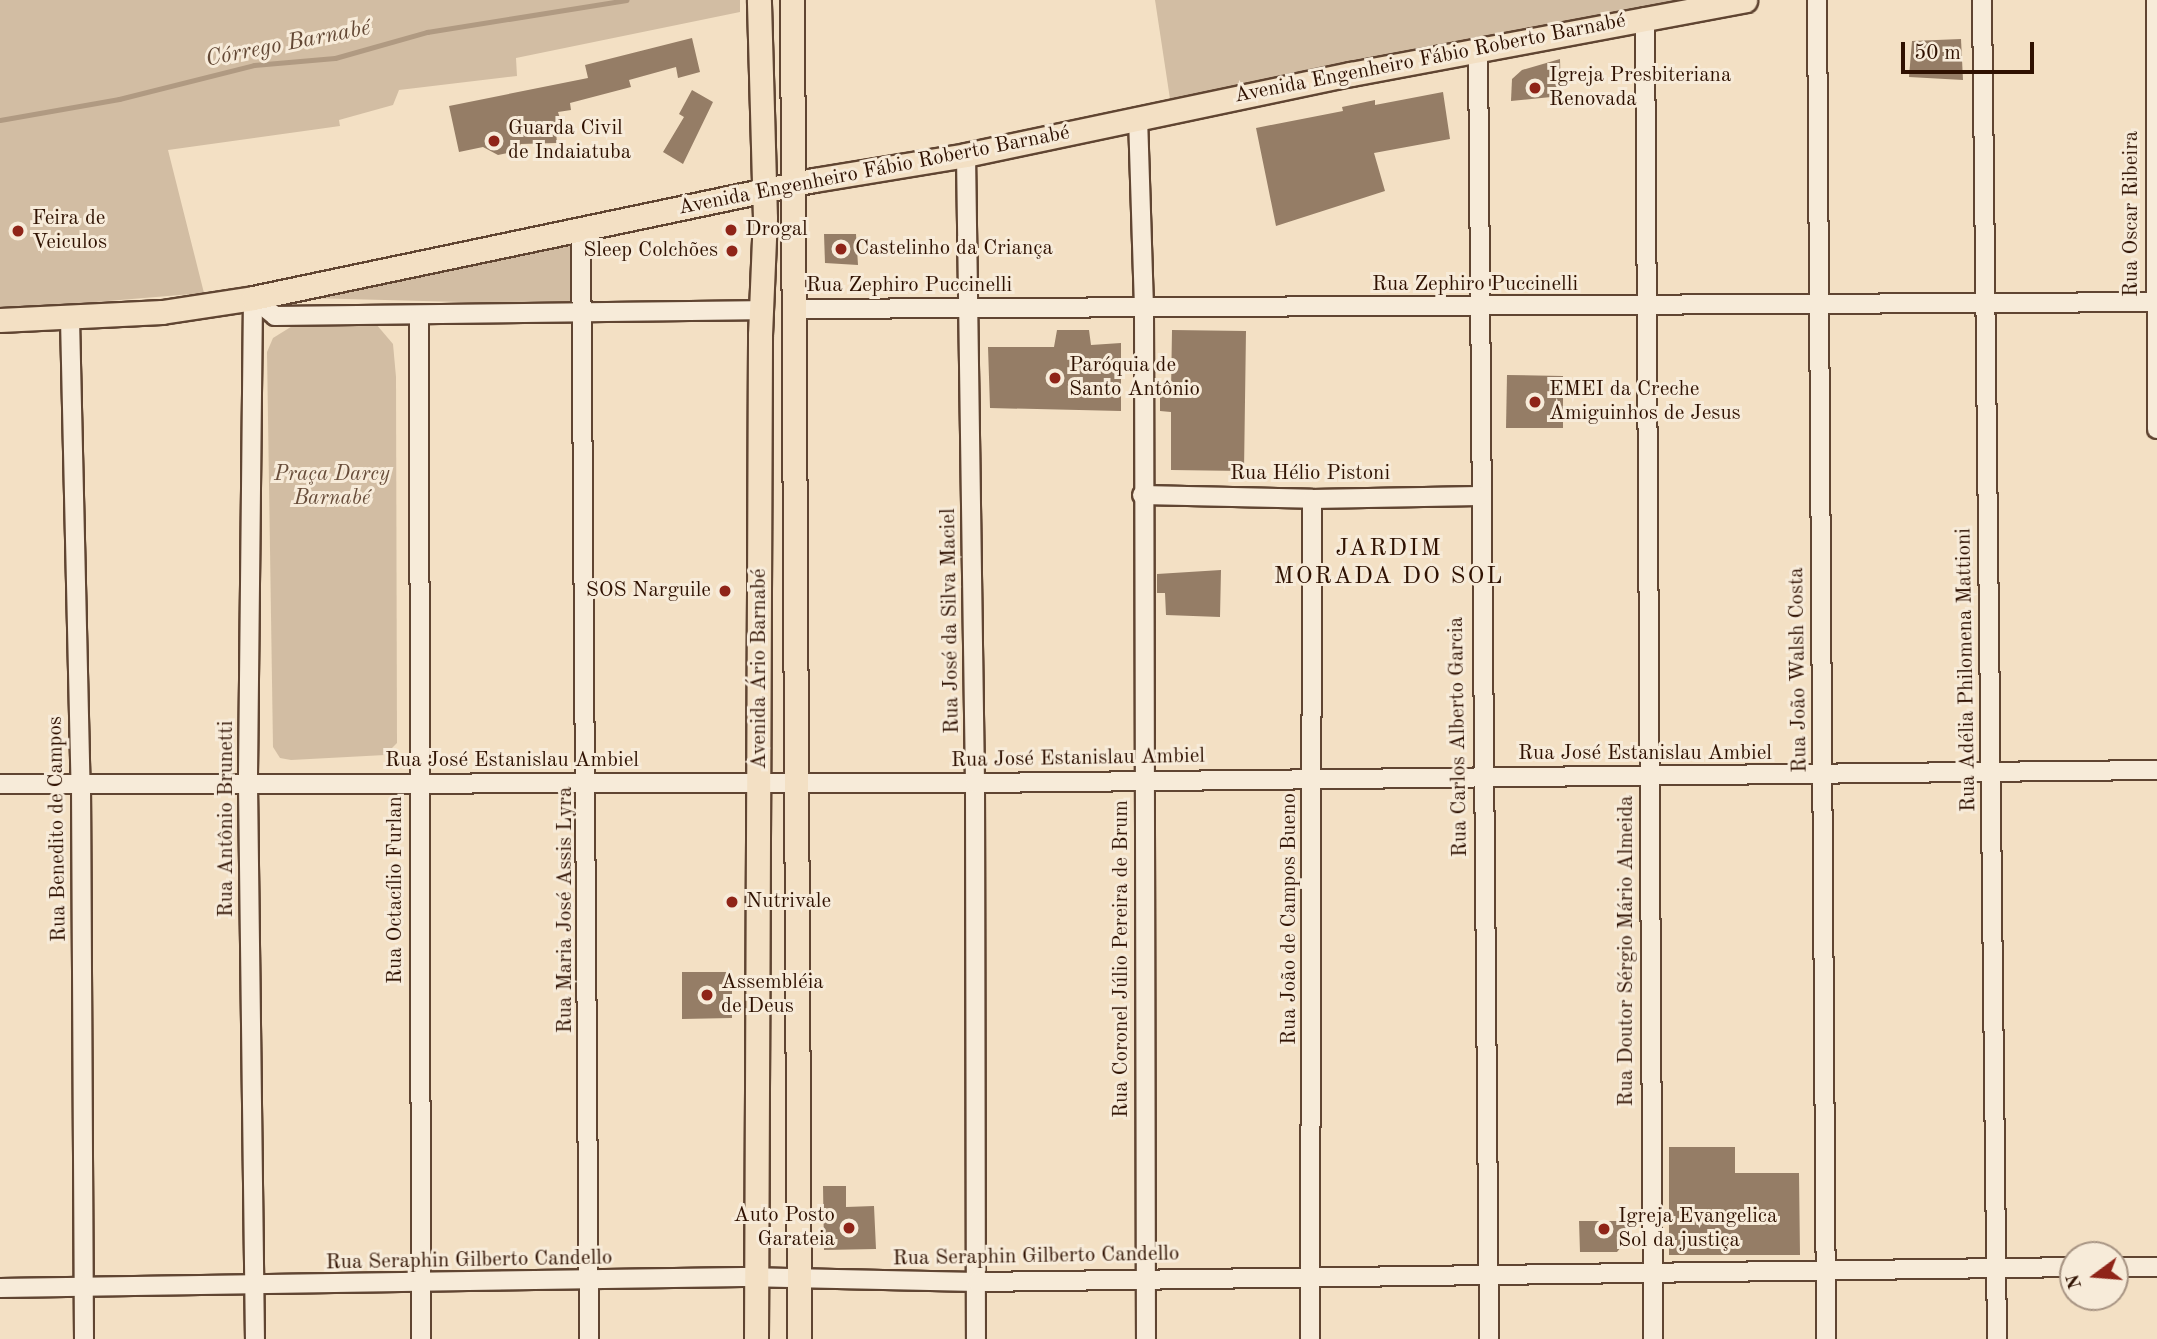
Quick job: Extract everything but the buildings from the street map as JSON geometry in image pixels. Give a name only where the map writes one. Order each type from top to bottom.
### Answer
[{"type":"main road","name":"Avenida Ário Barnabé","points":[[756,1339],[761,782],[761,310],[764,193],[759,0]]},
{"type":"main road","name":"Avenida Ário Barnabé","points":[[792,0],[799,781],[799,1339]]},
{"type":"main road","name":"Avenida Engenheiro Fábio Roberto Barnabé","points":[[0,320],[70,319],[162,312],[253,298],[794,185],[966,155],[1138,117],[1645,17],[1745,0]]},
{"type":"street","name":"Rua João Walsh Costa","points":[[1817,0],[1826,1339]]},
{"type":"street","name":"Rua Adélia Philomena Mattioni","points":[[1982,0],[1983,302],[1992,772],[1997,1339]]},
{"type":"street","name":"Rua Oscar Ribeira","points":[[2156,0],[2157,429]]},
{"type":"street","name":"Rua Doutor Sérgio Mário Almeida","points":[[1645,17],[1653,1339]]},
{"type":"street","name":"Rua Carlos Alberto Garcia","points":[[1478,50],[1479,496],[1489,1339]]},
{"type":"street","name":"Rua Coronel Júlio Pereira de Brum","points":[[1138,117],[1144,309],[1142,495],[1146,1339]]},
{"type":"street","name":"Rua José da Silva Maciel","points":[[966,155],[975,783],[976,1339]]},
{"type":"street","name":"Rua Maria José Assis Lyra","points":[[581,230],[578,313],[589,784],[589,1339]]},
{"type":"street","points":[[253,298],[275,316],[761,310]]},
{"type":"street","name":"Rua Antônio Brunetti","points":[[253,298],[248,785],[255,1339]]},
{"type":"street","name":"Rua Zephiro Puccinelli","points":[[794,309],[1480,309],[2156,302]]},
{"type":"street","name":"Rua Octacílio Furlan","points":[[419,315],[421,1339]]},
{"type":"street","name":"Rua Benedito de Campos","points":[[70,319],[81,786],[84,1339]]},
{"type":"street","name":"Rua Hélio Pistoni","points":[[1142,495],[1312,499],[1479,496]]},
{"type":"street","name":"Rua João de Campos Bueno","points":[[1310,1339],[1314,779],[1312,499]]},
{"type":"street","name":"Rua José Estanislau Ambiel","points":[[0,785],[799,781],[975,783],[1482,777],[1823,777],[2157,770]]},
{"type":"street","points":[[2129,1267],[2157,1267]]},
{"type":"street","name":"Rua Seraphin Gilberto Candello","points":[[0,1288],[590,1283],[756,1278],[977,1282],[2059,1268]]},
{"type":"green space","points":[[0,0],[740,0],[740,12],[516,58],[517,76],[399,90],[393,105],[339,120],[340,126],[168,150],[204,293],[0,310]]},
{"type":"green space","points":[[1155,0],[1679,0],[1170,99]]},
{"type":"green space","points":[[573,240],[573,305],[307,298],[393,281]]},
{"type":"green space","name":"Praça Darcy Barnabé","points":[[376,324],[393,344],[396,377],[397,743],[385,755],[291,760],[280,758],[273,747],[267,352],[273,338],[294,325]]},
{"type":"waterway","name":"Córrego Barnabé","points":[[0,120],[119,99],[254,65],[335,58],[427,32],[626,0]]},
{"type":"place","name":"Igreja Presbiteriana Renovada","points":[[1535,88]]},
{"type":"place","name":"Guarda Civil de Indaiatuba","points":[[494,141]]},
{"type":"place","name":"Drogal","points":[[731,230]]},
{"type":"place","name":"Feira de Veiculos","points":[[18,231]]},
{"type":"place","name":"Castelinho da Criança","points":[[841,249]]},
{"type":"place","name":"Sleep Colchões","points":[[732,251]]},
{"type":"place","name":"Paróquia de Santo Antônio","points":[[1055,378]]},
{"type":"place","name":"EMEI da Creche Amiguinhos de Jesus","points":[[1535,402]]},
{"type":"place","name":"SOS Narguile","points":[[725,591]]},
{"type":"place","name":"Nutrivale","points":[[732,902]]},
{"type":"place","name":"Assembléia de Deus","points":[[707,995]]},
{"type":"place","name":"Auto Posto Garateia","points":[[849,1228]]},
{"type":"place","name":"Igreja Evangelica Sol da justiça","points":[[1604,1229]]},
{"type":"district","name":"JARDIM MORADA DO SOL","points":[[1389,564]]}]
